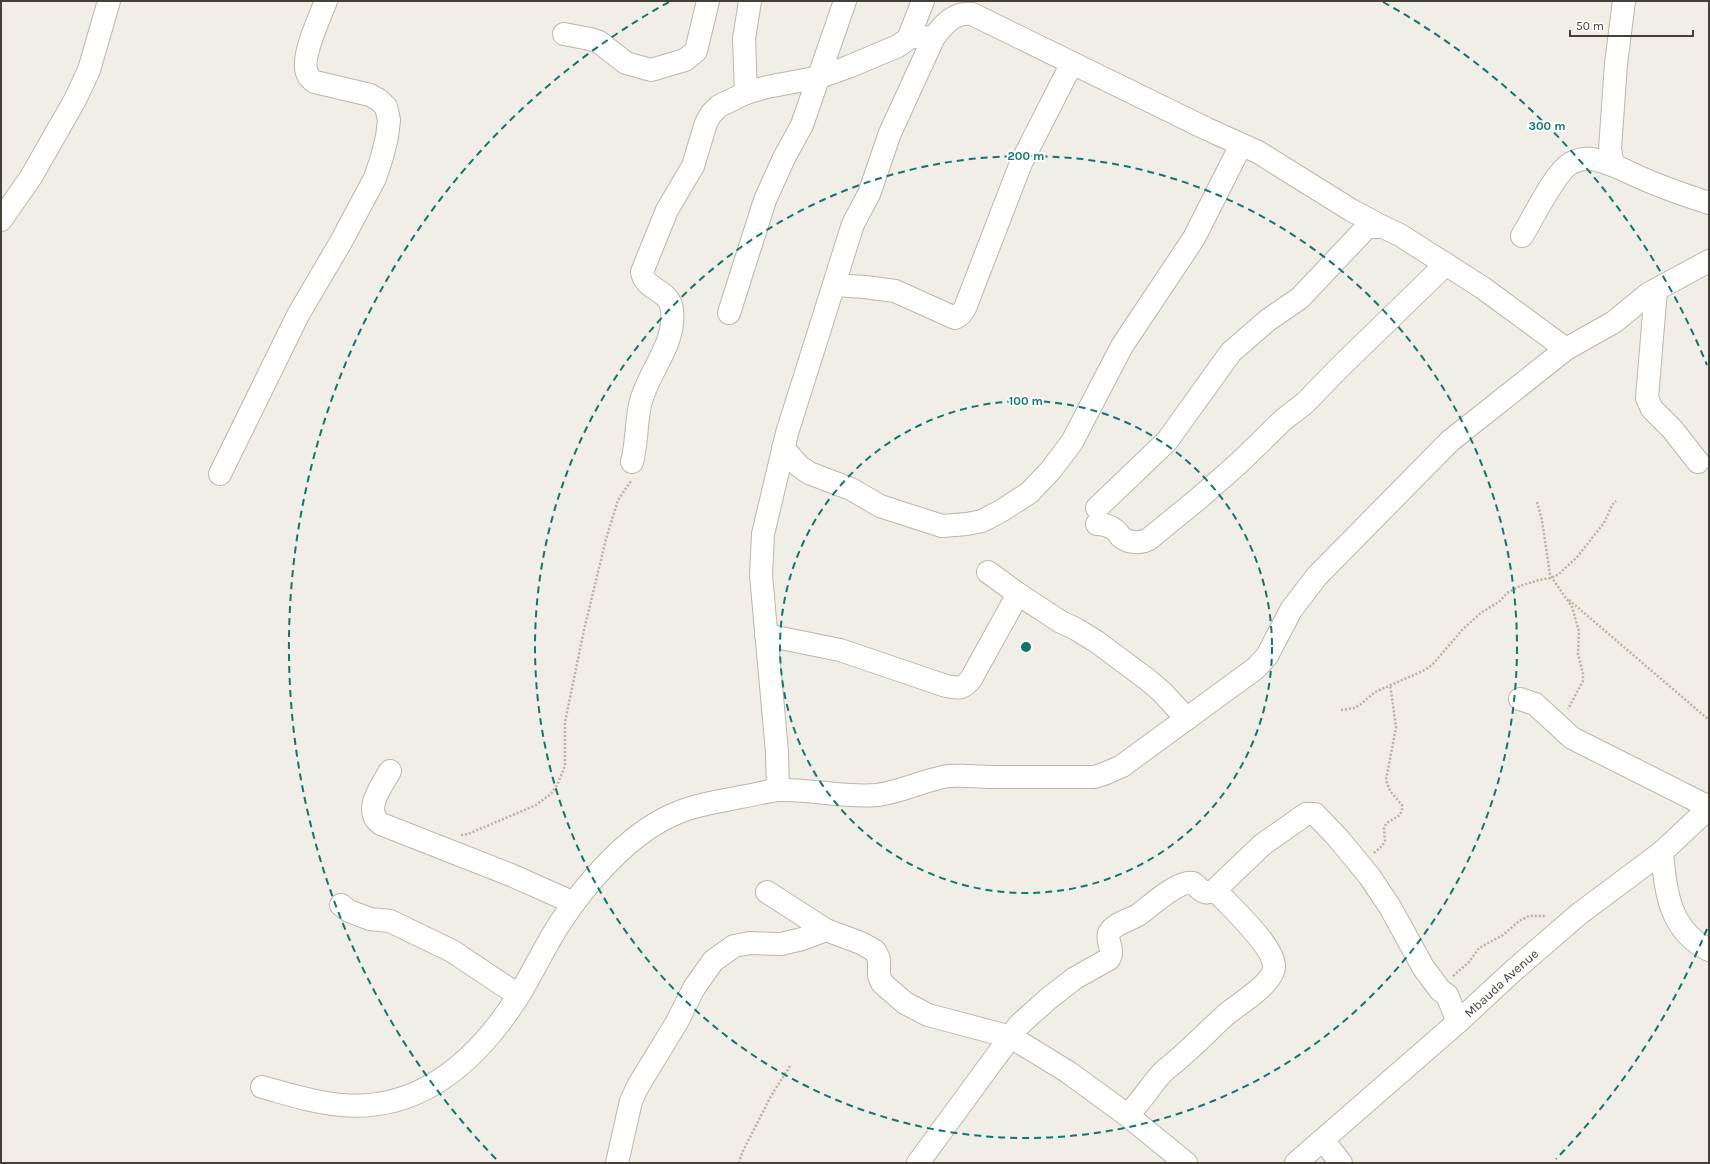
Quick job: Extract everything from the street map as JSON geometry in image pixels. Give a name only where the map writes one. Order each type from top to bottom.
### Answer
[{"type":"street","points":[[1,220],[31,177],[76,100],[88,70],[109,1]]},
{"type":"street","points":[[220,474],[298,315],[342,240],[375,178],[387,137],[389,120],[386,107],[379,100],[370,95],[314,82],[308,76],[305,67],[306,56],[326,1]]},
{"type":"street","points":[[564,34],[599,42],[626,63],[651,70],[685,60],[696,51],[708,1]]},
{"type":"street","points":[[746,93],[744,39],[750,1]]},
{"type":"street","points":[[729,313],[765,200],[784,158],[802,125],[820,77],[845,1]]},
{"type":"street","points":[[908,39],[923,1]]},
{"type":"street","points":[[1613,165],[1610,149],[1616,64],[1624,1]]},
{"type":"street","points":[[778,790],[777,752],[760,575],[763,534],[794,408],[853,224],[869,194],[886,144],[934,37],[944,24],[952,18],[965,13],[972,14],[1072,64],[1258,152],[1351,210],[1400,235],[1446,264],[1483,288],[1566,349]]},
{"type":"street","points":[[632,471],[640,405],[666,345],[672,319],[671,302],[665,295],[645,282],[642,272],[667,210],[693,166],[706,123],[711,114],[719,106],[746,93],[767,87],[820,77],[878,55],[898,46],[908,39],[934,37]]},
{"type":"street","points":[[834,285],[865,287],[895,292],[955,318],[960,316],[965,308],[1021,163],[1072,64]]},
{"type":"street","points":[[783,448],[799,466],[809,473],[851,489],[880,506],[942,526],[982,521],[1007,508],[1028,493],[1050,471],[1072,442],[1122,346],[1194,238],[1241,144]]},
{"type":"street","points":[[1522,236],[1551,187],[1564,170],[1571,163],[1582,159],[1592,159],[1613,165],[1648,181],[1709,203]]},
{"type":"street","points":[[1383,227],[1366,227],[1300,298],[1268,320],[1231,352],[1167,441],[1097,516],[1128,541],[1140,542],[1148,539],[1198,499],[1239,463],[1283,420],[1305,403],[1446,264]]},
{"type":"street","points":[[262,1087],[305,1099],[343,1105],[368,1105],[396,1100],[426,1090],[474,1053],[498,1026],[518,996],[559,925],[574,903],[616,854],[638,835],[658,822],[691,808],[778,790],[862,796],[894,792],[942,777],[1094,777],[1122,766],[1256,668],[1267,656],[1291,610],[1317,576],[1450,441],[1566,349],[1614,322],[1634,305],[1656,290],[1709,261]]},
{"type":"street","points":[[1656,290],[1647,398],[1652,408],[1673,430],[1698,462]]},
{"type":"street","points":[[988,572],[1061,622],[1097,642],[1148,680],[1162,692],[1187,719]]},
{"type":"street","points":[[766,635],[840,650],[946,686],[960,688],[965,686],[971,679],[1018,594]]},
{"type":"street","points":[[1520,699],[1535,704],[1572,738],[1709,807]]},
{"type":"street","points":[[390,770],[373,803],[374,816],[381,824],[511,875],[574,903]]},
{"type":"street","name":"Mbauda Avenue","points":[[1296,1163],[1458,1022],[1513,970],[1579,914],[1662,852],[1709,807]]},
{"type":"street","points":[[923,1161],[1019,1025],[1048,999],[1075,978],[1109,959],[1112,953],[1108,940],[1109,933],[1112,928],[1137,915],[1159,898],[1186,883],[1192,883],[1204,893],[1208,894],[1215,890],[1262,845],[1306,814],[1315,814],[1338,838],[1359,864],[1390,907],[1417,958],[1440,990],[1446,995],[1458,1022]]},
{"type":"street","points":[[1662,852],[1665,880],[1675,918],[1687,934],[1709,950]]},
{"type":"street","points":[[1127,1116],[1136,1107],[1164,1071],[1220,1020],[1267,981],[1273,973],[1274,966],[1272,956],[1264,944],[1246,922],[1215,890]]},
{"type":"street","points":[[767,892],[826,930],[861,943],[875,951],[879,959],[879,976],[882,983],[905,1003],[928,1015],[1011,1037],[1068,1072],[1186,1163]]},
{"type":"street","points":[[341,905],[349,911],[370,919],[390,921],[452,951],[518,996]]},
{"type":"street","points":[[617,1163],[631,1102],[638,1086],[677,1022],[694,988],[713,961],[734,946],[750,943],[781,944],[802,939],[826,930]]},
{"type":"street","points":[[1324,1140],[1342,1163]]},
{"type":"path","points":[[440,846],[453,837],[468,834],[507,817],[526,811],[544,800],[557,785],[565,766],[565,722],[584,630],[604,546],[618,500],[632,471]]},
{"type":"path","points":[[1341,710],[1355,708],[1375,692],[1390,684],[1425,670],[1433,664],[1463,629],[1482,612],[1499,602],[1507,593],[1520,586],[1538,580],[1551,578],[1559,574],[1582,551],[1604,523],[1612,505],[1616,501]]},
{"type":"path","points":[[1537,502],[1542,520],[1547,561],[1551,578],[1568,598],[1709,720]]},
{"type":"path","points":[[1557,724],[1573,701],[1582,681],[1583,674],[1578,654],[1579,631],[1568,598]]},
{"type":"path","points":[[1359,864],[1382,846],[1385,841],[1384,827],[1387,823],[1400,815],[1402,810],[1402,805],[1390,791],[1386,780],[1396,727],[1390,684]]},
{"type":"path","points":[[1440,990],[1469,962],[1479,948],[1503,935],[1529,916],[1535,915],[1545,917],[1549,915]]},
{"type":"path","points":[[739,1163],[742,1153],[772,1096],[790,1066]]}]
